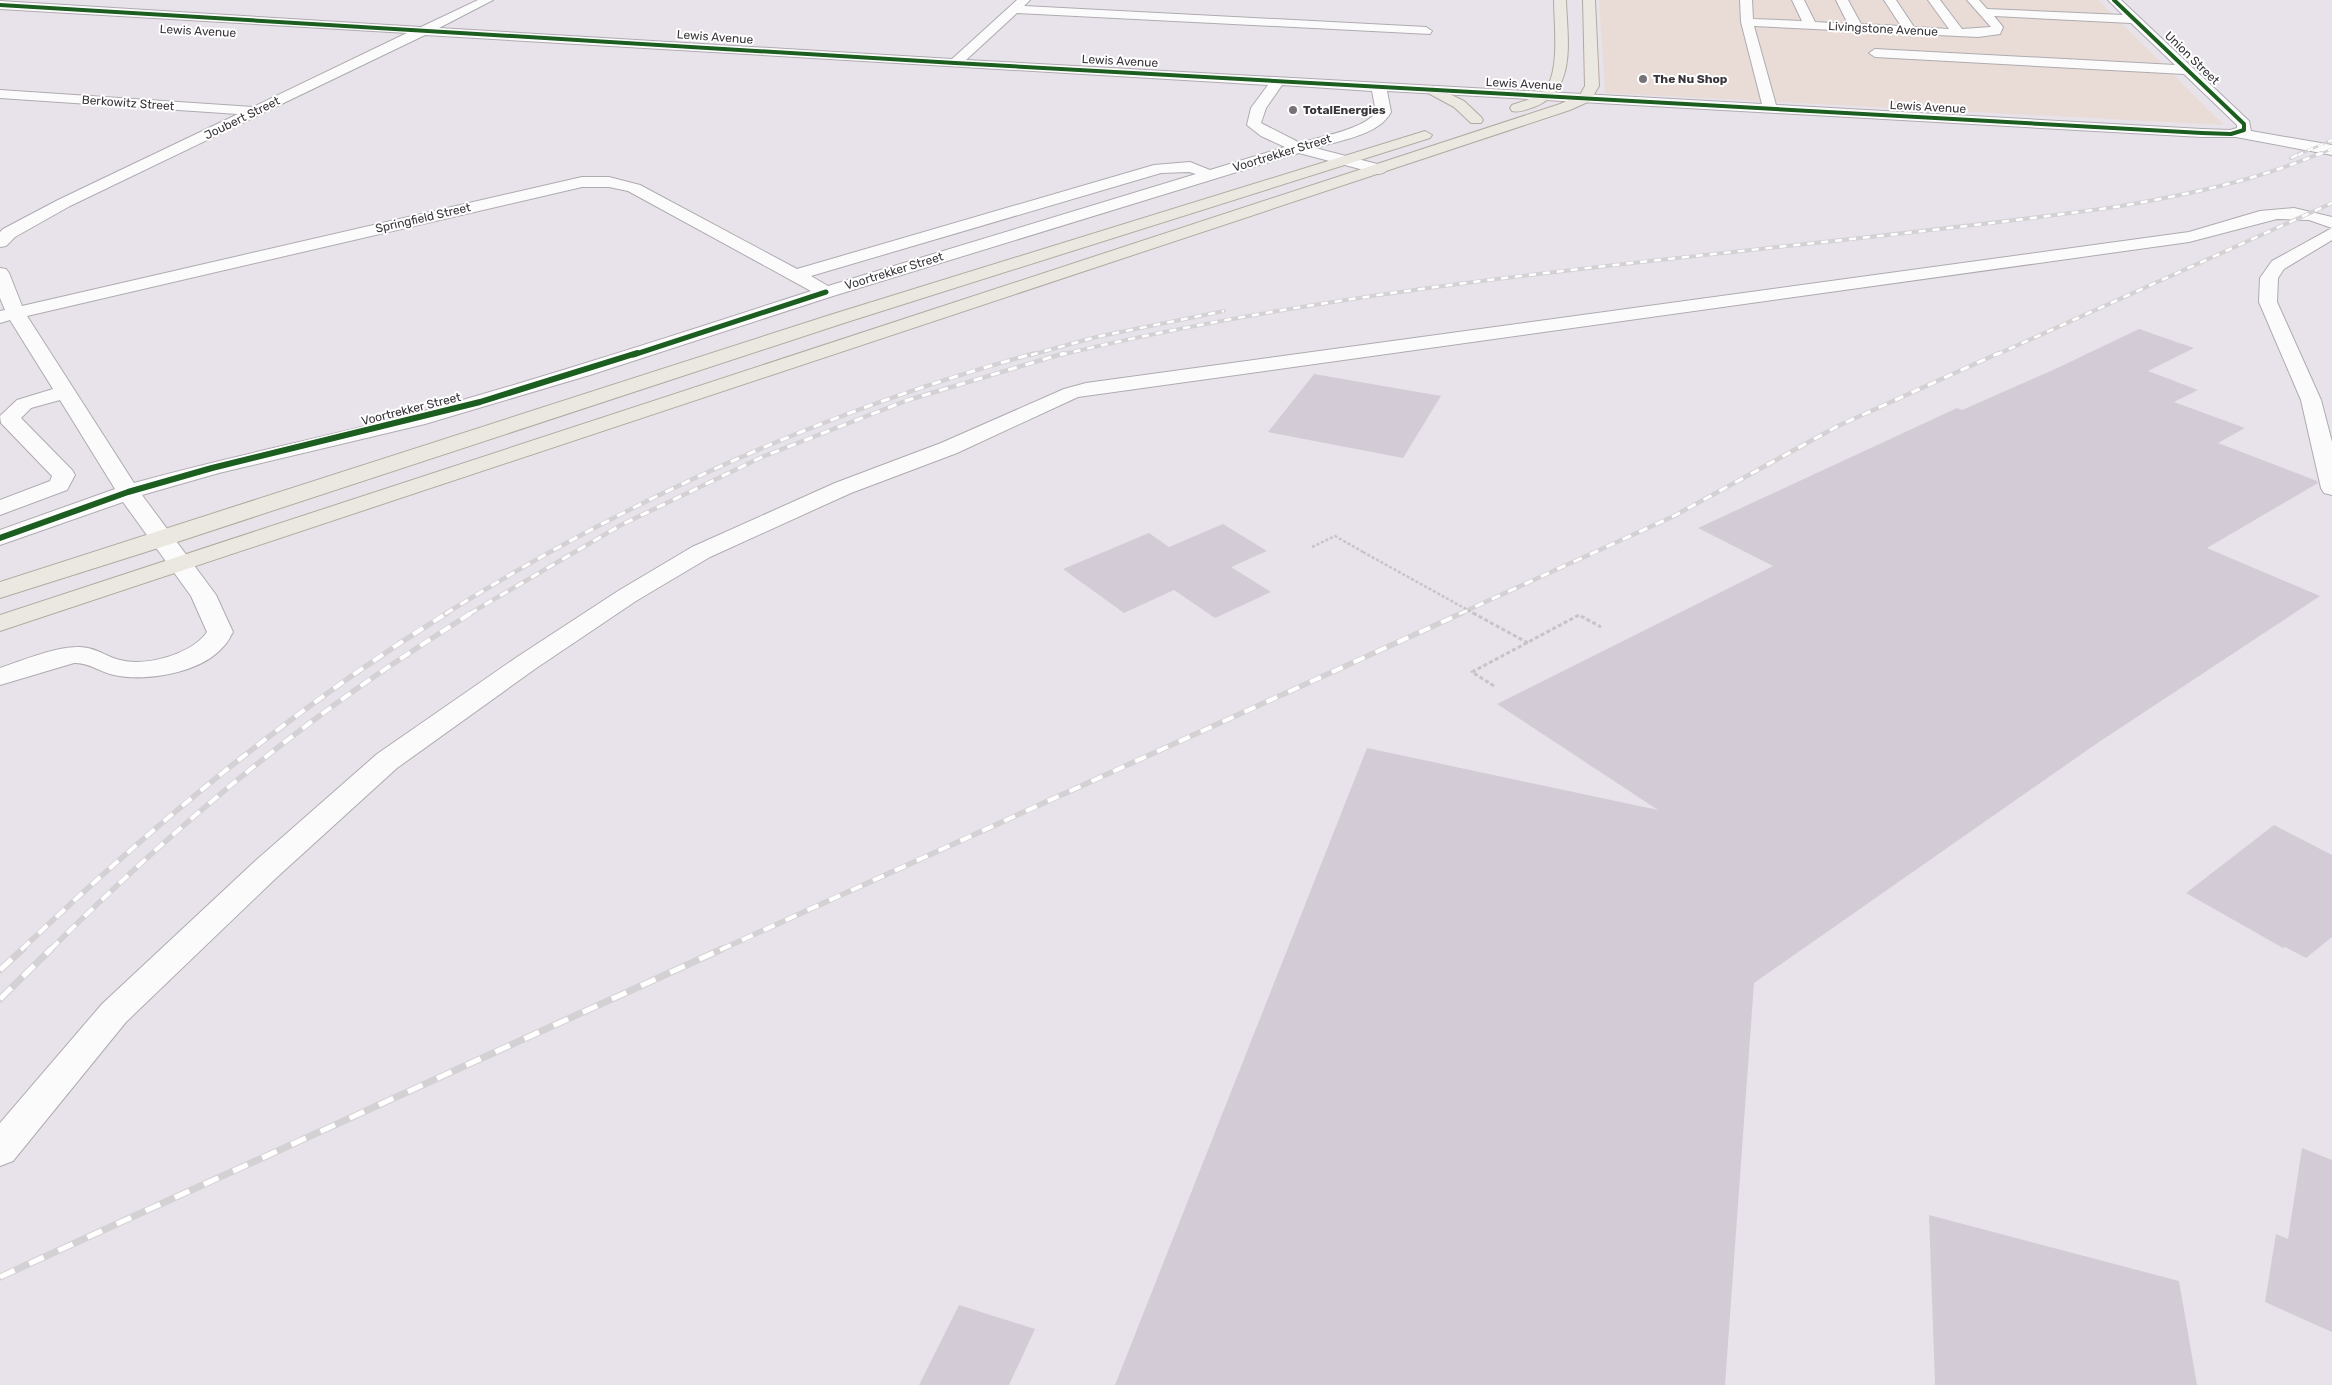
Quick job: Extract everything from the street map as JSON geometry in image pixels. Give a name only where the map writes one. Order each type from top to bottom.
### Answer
[{"type":"main road","points":[[0,590],[163,539],[922,292],[1342,159],[1498,114],[1545,96],[1556,83],[1560,65],[1560,0]]},
{"type":"main road","points":[[0,623],[1545,115],[1585,98],[1591,91],[1593,82],[1589,0]]},
{"type":"main road","points":[[1433,90],[1459,104],[1476,120]]},
{"type":"main road","points":[[922,292],[953,309]]},
{"type":"street","name":"Joubert Street","points":[[0,242],[9,233],[64,203],[487,0]]},
{"type":"street","points":[[955,63],[1024,0]]},
{"type":"street","points":[[1746,0],[1747,22],[1770,109]]},
{"type":"street","points":[[1798,0],[1810,26]]},
{"type":"street","points":[[1842,0],[1857,28]]},
{"type":"street","points":[[1890,0],[1910,30]]},
{"type":"street","points":[[1934,0],[1958,33]]},
{"type":"street","name":"Union Street","points":[[2114,0],[2244,124],[2244,130],[2238,133]]},
{"type":"street","name":"Lewis Avenue","points":[[0,5],[1278,82],[2202,134],[2238,133],[2332,150]]},
{"type":"street","name":"Livingstone Avenue","points":[[1747,22],[1958,33],[1996,31],[1997,27],[1978,6]]},
{"type":"street","name":"Livingstone Avenue","points":[[1978,6],[2131,16]]},
{"type":"street","points":[[1014,9],[1426,30]]},
{"type":"street","points":[[367,41],[396,43]]},
{"type":"street","points":[[1876,53],[2188,70]]},
{"type":"street","points":[[1278,82],[1256,114],[1253,120],[1254,125],[1261,131],[1300,147],[1379,169]]},
{"type":"street","name":"Voortrekker Street","points":[[0,538],[128,492],[212,468],[480,402],[665,345],[826,292],[1364,128],[1380,119],[1384,114],[1385,107],[1378,87]]},
{"type":"street","name":"Berkowitz Street","points":[[0,94],[256,112]]},
{"type":"street","points":[[0,106],[25,96]]},
{"type":"street","points":[[796,275],[1160,168],[1190,167],[1211,174]]},
{"type":"street","name":"Springfield Street","points":[[8,315],[582,182],[609,182],[634,188],[826,292]]},
{"type":"street","points":[[0,1150],[114,1013],[264,871],[387,761],[493,686],[627,596],[701,552],[843,488],[957,445],[1071,393],[1086,389],[2189,238],[2276,212],[2296,213],[2332,223]]},
{"type":"street","points":[[2332,233],[2278,265],[2269,278],[2268,302],[2322,402],[2332,488]]},
{"type":"street","points":[[0,273],[8,315],[65,392],[128,492],[203,595],[220,632],[212,645],[181,661],[154,668],[129,670],[113,667],[88,655],[74,655],[0,678]]},
{"type":"street","points":[[0,508],[59,485],[64,475],[9,418],[24,404],[65,392]]},
{"type":"path","points":[[1312,546],[1335,536],[1528,643]]},
{"type":"path","points":[[1494,686],[1472,672],[1579,615],[1601,627]]},
{"type":"shaded area","points":[[1599,0],[2098,0],[2224,125],[1605,93]]},
{"type":"building","points":[[2139,329],[2194,348],[2148,371],[2198,390],[2174,402],[2245,428],[2218,443],[2318,483],[2207,548],[2320,596],[2096,744],[1754,983],[1725,1385],[1115,1385],[1367,748],[1658,810],[1497,704],[1773,566],[1698,528],[1957,408],[1962,410]]},
{"type":"building","points":[[1314,374],[1441,396],[1403,458],[1268,432]]},
{"type":"building","points":[[1223,524],[1267,551],[1231,567],[1271,592],[1215,618],[1174,590],[1124,613],[1063,569],[1149,533],[1169,547]]},
{"type":"building","points":[[2274,825],[2332,855],[2332,937],[2306,958],[2285,947],[2283,948],[2186,893]]},
{"type":"building","points":[[2302,1148],[2332,1160],[2332,1332],[2265,1302],[2276,1234],[2288,1239]]},
{"type":"building","points":[[1929,1215],[2179,1281],[2197,1385],[1935,1385]]},
{"type":"building","points":[[959,1305],[1035,1329],[1009,1385],[919,1385]]},
{"type":"railway","points":[[2298,155],[2332,140]]},
{"type":"railway","points":[[2318,155],[2332,149]]},
{"type":"railway","points":[[2291,158],[2301,153]]},
{"type":"railway","points":[[1060,355],[1190,327],[1321,304],[1453,285],[2115,207],[2220,186],[2271,172],[2321,153]]},
{"type":"railway","points":[[1996,355],[2332,203]]},
{"type":"railway","points":[[1031,355],[1096,337],[1224,311]]},
{"type":"railway","points":[[445,614],[585,533],[657,496],[731,462],[805,430],[881,402],[958,376],[1036,353]]},
{"type":"railway","points":[[469,614],[621,525],[762,457],[908,400],[1065,353]]},
{"type":"railway","points":[[1459,614],[1674,516],[1838,426],[1999,353]]},
{"type":"railway","points":[[21,950],[122,858],[225,771],[333,689],[447,613]]},
{"type":"railway","points":[[50,950],[122,881],[236,781],[314,719],[369,680],[471,613]]},
{"type":"railway","points":[[720,950],[1462,613]]},
{"type":"railway","points":[[0,970],[23,949]]},
{"type":"railway","points":[[0,999],[51,949]]},
{"type":"railway","points":[[0,1277],[722,949]]},
{"type":"cycle path","points":[[0,5],[955,63],[2202,133],[2231,134],[2244,130],[2244,124],[2114,0]]},
{"type":"cycle path","points":[[0,538],[128,492],[212,468],[480,402],[583,371],[826,292]]},
{"type":"place","name":"The Nu Shop","points":[[1643,79]]},
{"type":"place","name":"TotalEnergies","points":[[1293,110]]}]
